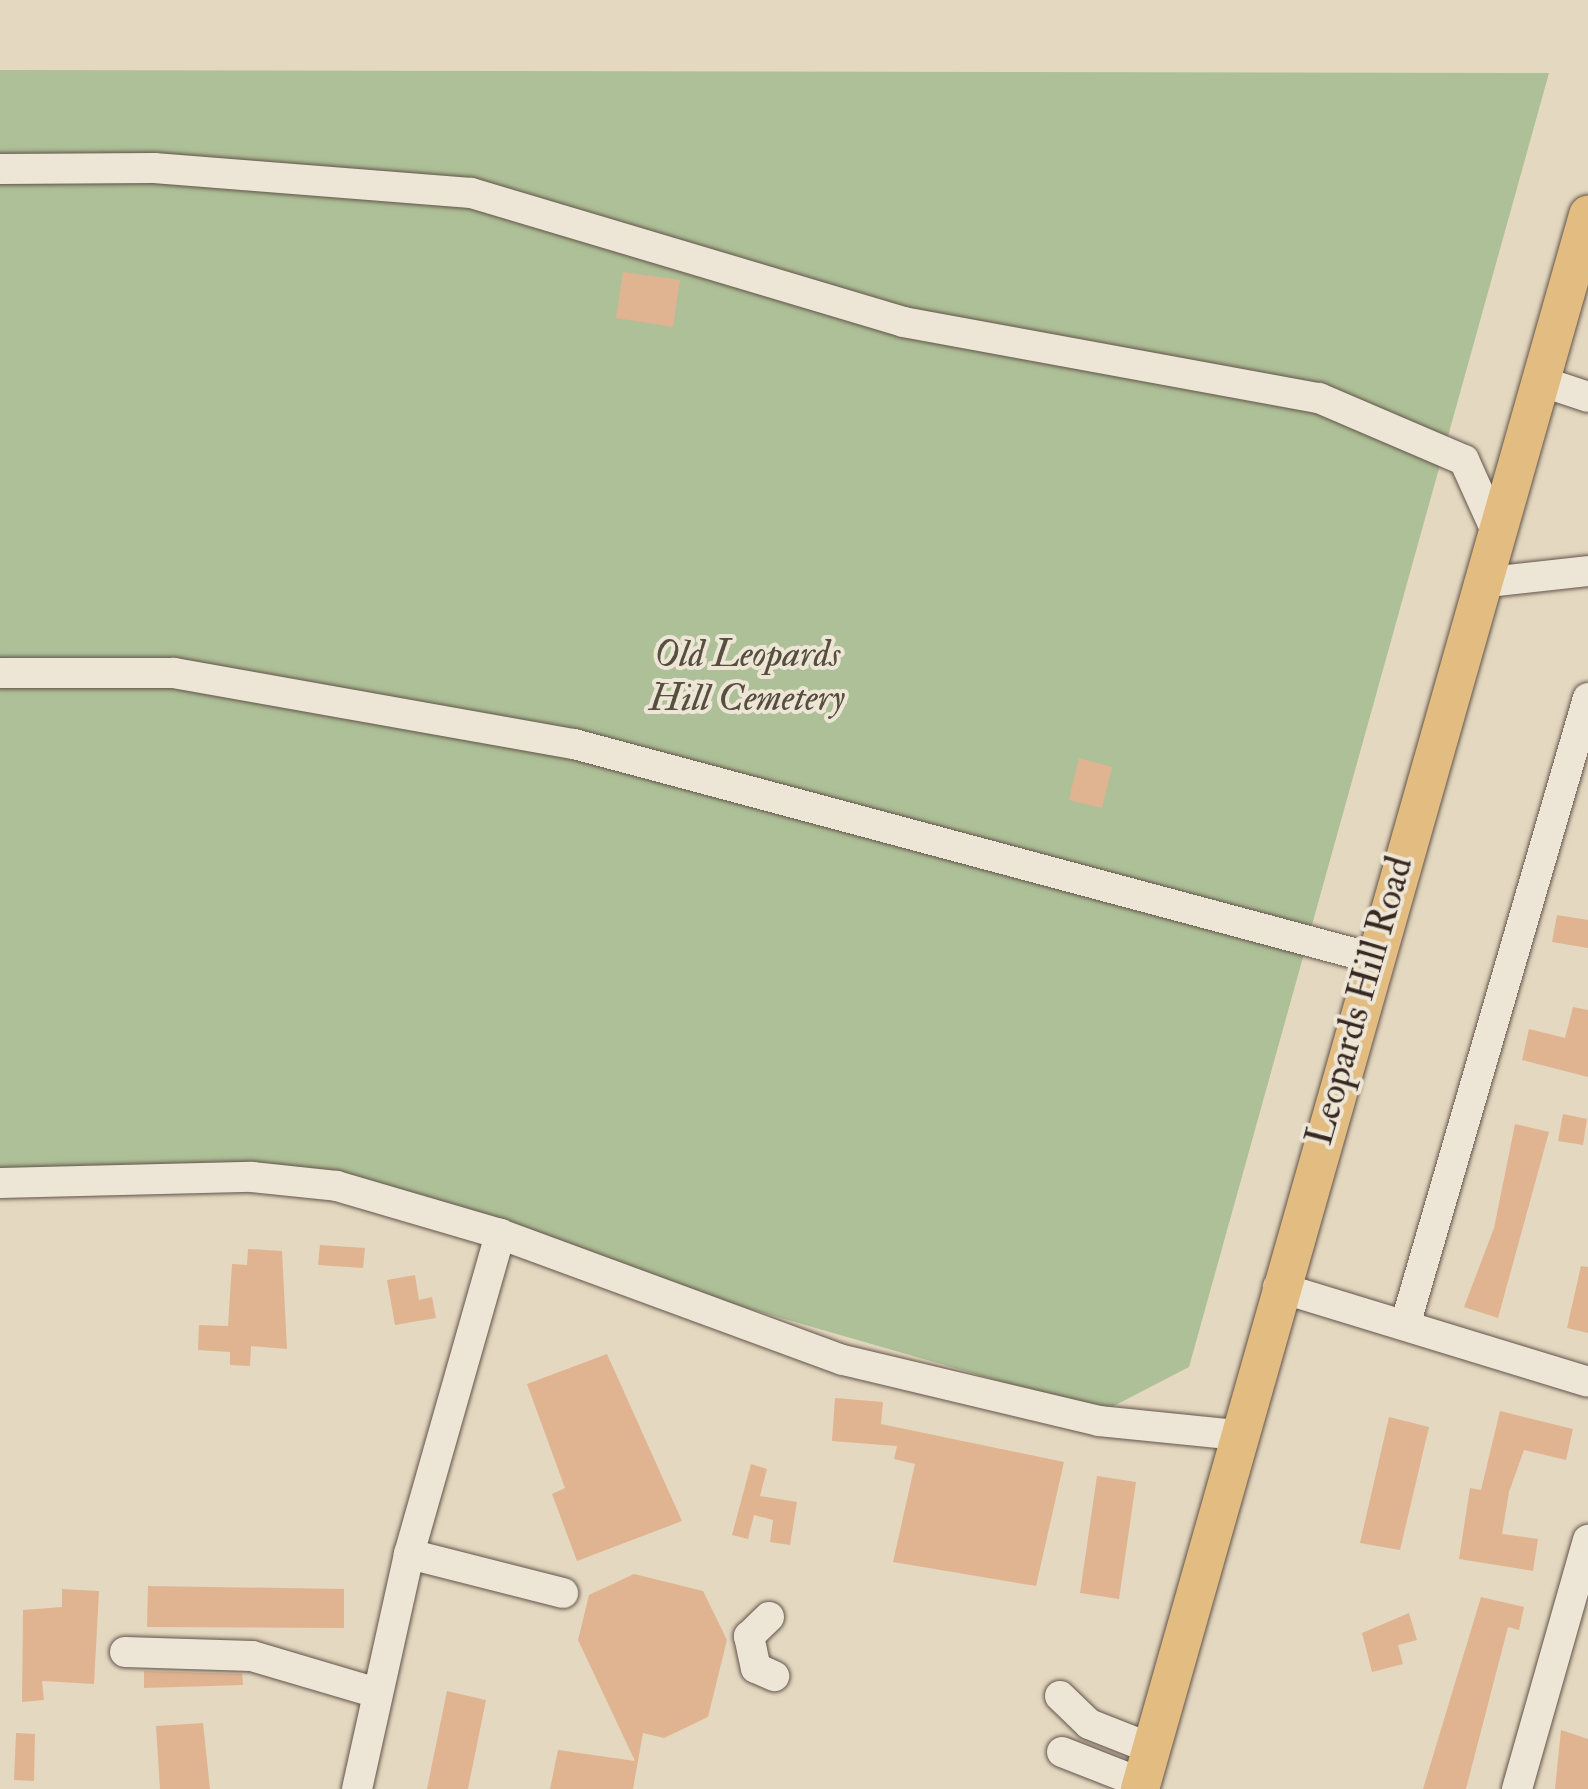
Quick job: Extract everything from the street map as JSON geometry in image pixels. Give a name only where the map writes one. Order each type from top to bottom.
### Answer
[{"type":"main road","name":"Leopards Hill Road","points":[[1144,1774],[1278,1287],[1588,215]]},
{"type":"street","points":[[0,169],[154,168],[471,192],[903,322],[1319,398],[1464,460],[1496,531]]},
{"type":"street","points":[[1540,381],[1588,397]]},
{"type":"street","points":[[1480,583],[1588,571]]},
{"type":"street","points":[[0,673],[174,673],[574,744],[1372,958]]},
{"type":"street","points":[[1406,1322],[1588,698]]},
{"type":"street","points":[[0,1183],[286,1180],[337,1186],[500,1234],[843,1360],[1099,1421],[1238,1435]]},
{"type":"street","points":[[357,1789],[409,1554],[500,1234]]},
{"type":"street","points":[[1278,1287],[1406,1322],[1588,1382]]},
{"type":"street","points":[[1517,1789],[1574,1627],[1588,1540]]},
{"type":"street","points":[[409,1554],[563,1593]]},
{"type":"street","points":[[769,1616],[749,1636],[756,1668],[774,1676]]},
{"type":"street","points":[[125,1652],[252,1656],[377,1693]]},
{"type":"street","points":[[1060,1696],[1144,1774]]},
{"type":"street","points":[[1062,1752],[1144,1774]]},
{"type":"green space","name":"Old Leopards Hill Cemetery","points":[[0,70],[1549,73],[1189,1367],[1104,1411],[264,1169],[0,1168]]},
{"type":"building","points":[[623,272],[680,280],[673,327],[616,318]]},
{"type":"building","points":[[1079,758],[1112,767],[1102,808],[1069,800]]},
{"type":"building","points":[[1557,915],[1588,920],[1588,948],[1552,942]]},
{"type":"building","points":[[1573,1007],[1588,1010],[1588,1077],[1522,1060],[1529,1029],[1565,1038]]},
{"type":"building","points":[[1563,1114],[1587,1119],[1583,1145],[1558,1141]]},
{"type":"building","points":[[1515,1124],[1549,1132],[1498,1318],[1464,1307],[1494,1228]]},
{"type":"building","points":[[320,1245],[365,1248],[363,1268],[318,1265]]},
{"type":"building","points":[[248,1249],[282,1251],[287,1349],[251,1346],[250,1366],[230,1365],[230,1352],[198,1350],[199,1325],[228,1326],[232,1264],[247,1265]]},
{"type":"building","points":[[1581,1266],[1588,1267],[1588,1333],[1567,1328]]},
{"type":"building","points":[[415,1275],[419,1300],[432,1297],[436,1318],[395,1325],[387,1280]]},
{"type":"building","points":[[607,1354],[682,1521],[577,1561],[552,1494],[565,1488],[527,1384]]},
{"type":"building","points":[[835,1398],[883,1402],[881,1424],[1064,1462],[1036,1586],[893,1562],[915,1464],[894,1459],[897,1446],[832,1441]]},
{"type":"building","points":[[1500,1411],[1573,1429],[1566,1460],[1524,1450],[1509,1492],[1502,1534],[1538,1539],[1533,1571],[1459,1559],[1470,1488],[1481,1490]]},
{"type":"building","points":[[1389,1417],[1429,1427],[1400,1550],[1360,1543]]},
{"type":"building","points":[[751,1464],[767,1469],[760,1496],[797,1502],[790,1545],[770,1542],[773,1520],[754,1515],[748,1539],[732,1535]]},
{"type":"building","points":[[1097,1476],[1136,1482],[1119,1599],[1080,1593]]},
{"type":"building","points":[[634,1574],[703,1591],[727,1640],[708,1717],[664,1738],[643,1733],[633,1789],[550,1789],[558,1750],[635,1761],[578,1640],[589,1595]]},
{"type":"building","points":[[148,1586],[344,1589],[344,1628],[147,1627]]},
{"type":"building","points":[[62,1589],[99,1591],[94,1684],[42,1681],[44,1700],[22,1702],[23,1610],[62,1607]]},
{"type":"building","points":[[1481,1597],[1524,1607],[1519,1630],[1508,1627],[1466,1789],[1423,1789]]},
{"type":"building","points":[[1409,1613],[1417,1640],[1398,1645],[1403,1664],[1372,1672],[1362,1633]]},
{"type":"building","points":[[144,1671],[242,1674],[243,1685],[144,1688]]},
{"type":"building","points":[[447,1691],[486,1700],[468,1789],[427,1789]]},
{"type":"building","points":[[203,1723],[210,1789],[160,1789],[156,1726]]},
{"type":"building","points":[[1561,1730],[1588,1739],[1588,1789],[1555,1789]]},
{"type":"building","points":[[16,1733],[35,1734],[34,1781],[14,1780]]}]
